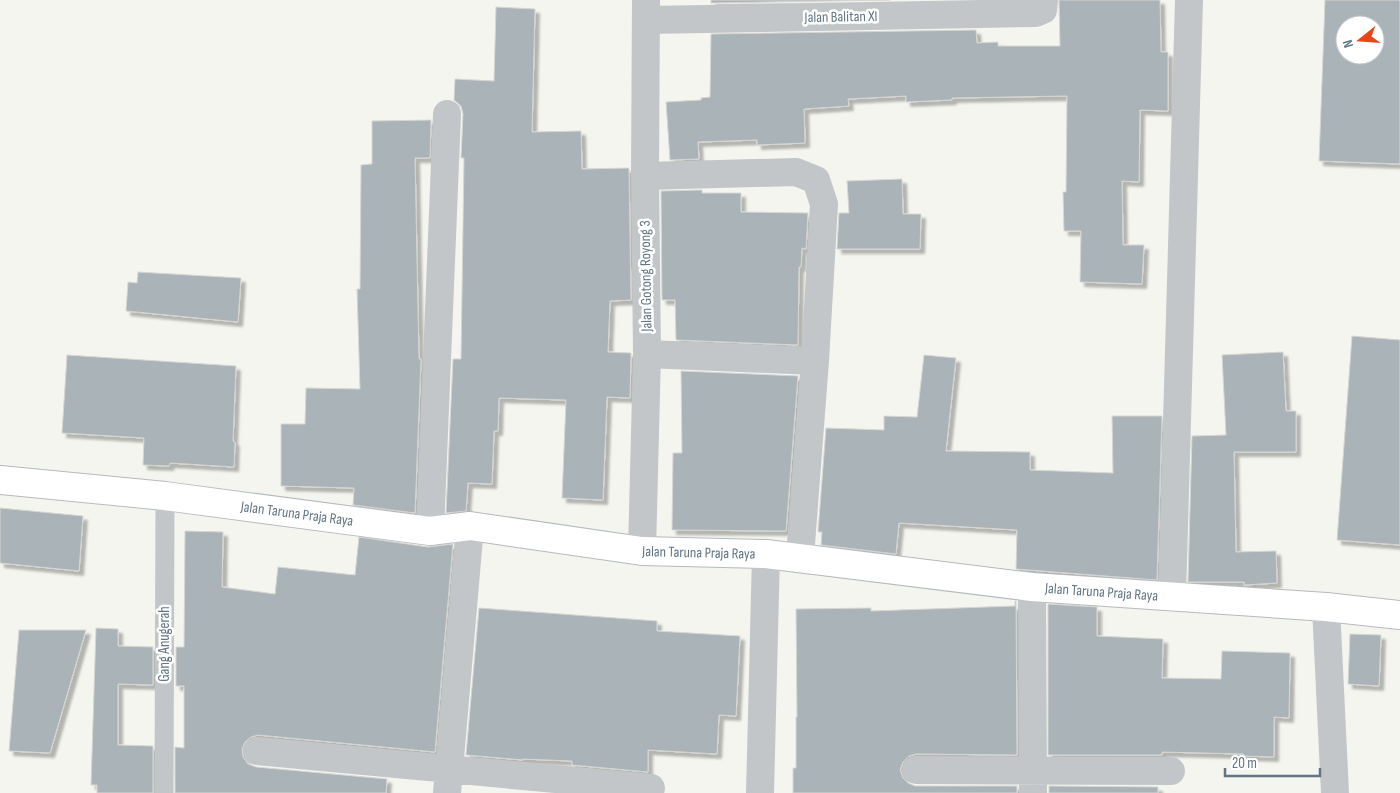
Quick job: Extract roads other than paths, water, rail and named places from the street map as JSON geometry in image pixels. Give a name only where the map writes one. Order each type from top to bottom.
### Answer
[{"type":"main road","name":"Jalan Taruna Praja Raya","points":[[0,480],[165,496],[430,530],[470,526],[642,551],[766,554],[1032,587],[1326,608],[1400,616]]},
{"type":"street","points":[[1172,597],[1189,0]]},
{"type":"street","name":"Jalan Balitan XI","points":[[646,10],[1040,7]]},
{"type":"street","name":"Jalan Gotong Royong 3","points":[[642,551],[647,354],[646,10]]},
{"type":"street","points":[[430,530],[447,114]]},
{"type":"street","points":[[645,176],[796,172],[816,180],[824,204],[815,361],[800,557]]},
{"type":"street","points":[[647,354],[815,361]]},
{"type":"street","points":[[448,781],[470,526]]},
{"type":"street","points":[[760,793],[766,554]]},
{"type":"street","points":[[1032,587],[1032,782]]},
{"type":"street","points":[[1326,608],[1335,793]]},
{"type":"street","points":[[257,751],[448,781],[651,788]]},
{"type":"street","points":[[916,770],[1032,782],[1171,771]]},
{"type":"lane","name":"Gang Anugerah","points":[[164,793],[165,496]]}]
